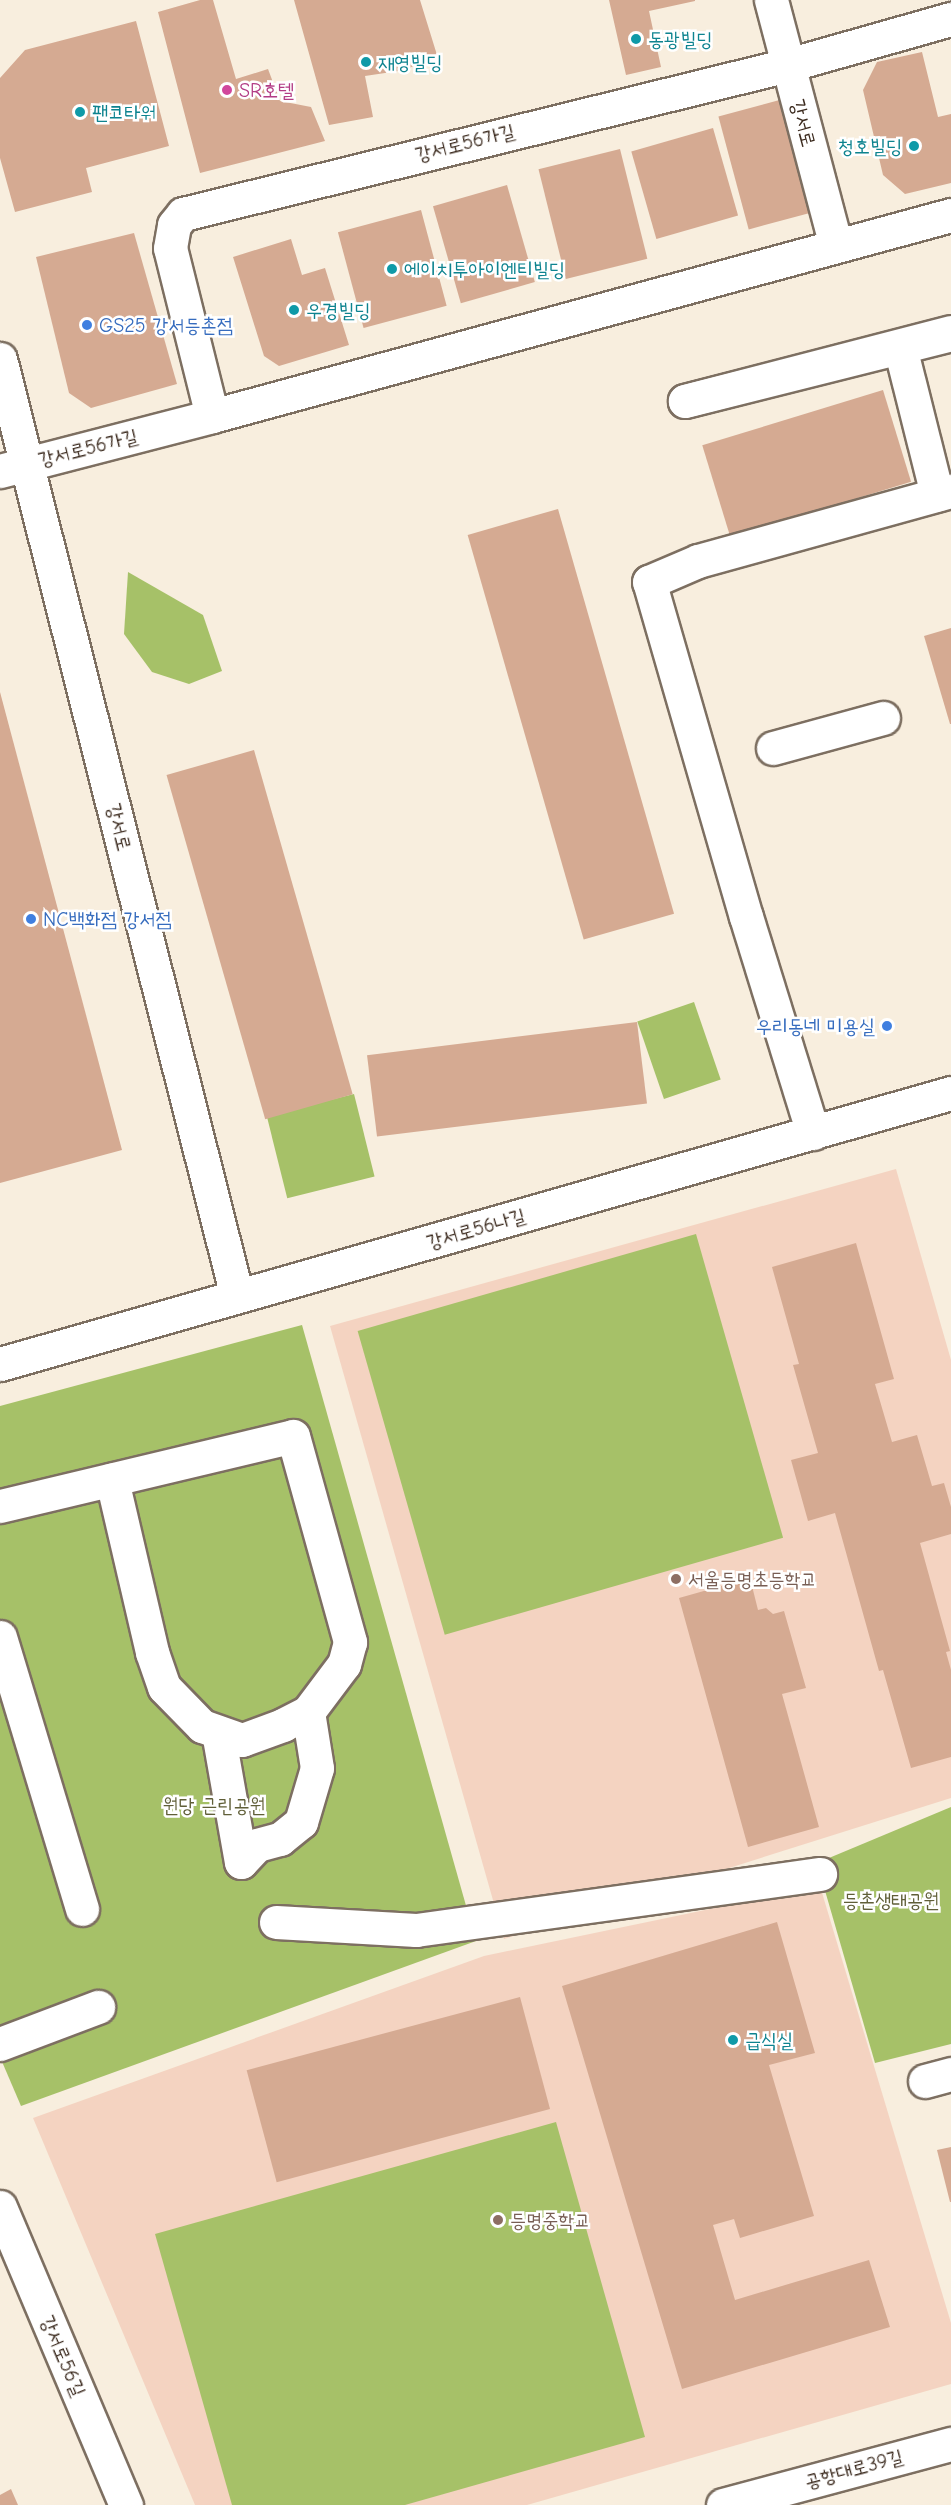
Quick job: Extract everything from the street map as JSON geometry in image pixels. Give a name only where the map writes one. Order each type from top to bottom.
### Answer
[{"type":"street","name":"강서로","points":[[771,0],[836,246]]},
{"type":"street","name":"강서로56가길","points":[[212,417],[170,248],[174,225],[183,214],[788,65],[951,19]]},
{"type":"street","name":"강서로56가길","points":[[14,467],[212,417],[951,215]]},
{"type":"street","points":[[951,333],[900,347],[685,401],[951,333]]},
{"type":"street","points":[[813,1132],[746,917],[649,582],[698,561],[944,493],[900,347]]},
{"type":"street","name":"강서로","points":[[0,359],[14,467],[237,1296]]},
{"type":"street","points":[[773,748],[883,718]]},
{"type":"street","name":"강서로56나길","points":[[0,1364],[951,1093]]},
{"type":"street","points":[[0,1506],[293,1436],[350,1642],[344,1664],[308,1712],[283,1725],[242,1740],[202,1726],[164,1687],[152,1652],[112,1480]]},
{"type":"street","points":[[0,1637],[82,1910]]},
{"type":"street","points":[[218,1732],[241,1862],[257,1845],[280,1839],[301,1822],[317,1768],[308,1712]]},
{"type":"street","points":[[276,1922],[416,1930],[820,1874]]},
{"type":"street","points":[[0,2044],[98,2007]]},
{"type":"street","name":"강서로56길","points":[[0,2207],[126,2505]]},
{"type":"street","name":"공항대로39길","points":[[723,2505],[765,2499],[951,2444]]},
{"type":"shaded area","name":"서울등명초등학교","points":[[896,1169],[951,1360],[951,1798],[504,1939],[330,1326]]},
{"type":"shaded area","name":"등명중학교","points":[[820,1886],[951,2323],[951,2384],[527,2505],[195,2505],[33,2118],[484,1956]]},
{"type":"green space","points":[[128,572],[203,615],[222,671],[189,684],[152,672],[124,634]]},
{"type":"green space","points":[[694,1002],[721,1080],[664,1099],[637,1022]]},
{"type":"green space","points":[[354,1094],[375,1176],[287,1198],[267,1116]]},
{"type":"green space","points":[[696,1234],[783,1538],[445,1635],[358,1331]]},
{"type":"green space","name":"원당 근린공원","points":[[302,1325],[476,1941],[21,2106],[0,2057],[0,1406]]},
{"type":"green space","name":"등촌생태공원","points":[[951,1807],[951,2044],[875,2063],[817,1863]]},
{"type":"green space","points":[[556,2122],[645,2437],[405,2505],[232,2505],[155,2234]]},
{"type":"building","name":"SR호텔","points":[[200,0],[213,0],[236,79],[268,69],[280,101],[311,107],[325,141],[200,173],[158,12]]},
{"type":"building","name":"재영빌딩","points":[[294,0],[420,0],[437,55],[405,70],[365,76],[373,117],[329,125]]},
{"type":"building","name":"동광빌딩","points":[[609,0],[695,1],[649,11],[661,67],[626,75]]},
{"type":"building","name":"팬코타워","points":[[136,21],[169,146],[86,168],[92,192],[15,212],[0,158],[0,78],[25,50]]},
{"type":"building","name":"청호빌딩","points":[[922,52],[938,117],[951,114],[951,183],[905,194],[883,175],[863,90],[877,62]]},
{"type":"building","points":[[787,98],[817,211],[749,229],[718,116]]},
{"type":"building","points":[[713,128],[738,215],[656,239],[631,151]]},
{"type":"building","points":[[620,149],[647,259],[566,279],[538,169]]},
{"type":"building","points":[[507,185],[535,282],[461,303],[433,206]]},
{"type":"building","name":"에이치투아이엔티빌딩","points":[[421,210],[447,306],[364,328],[338,232]]},
{"type":"building","points":[[134,233],[177,384],[91,408],[69,393],[36,257]]},
{"type":"building","name":"우경빌딩","points":[[291,239],[302,275],[325,268],[349,345],[279,366],[264,356],[233,257]]},
{"type":"building","points":[[883,390],[911,482],[730,537],[702,445]]},
{"type":"building","points":[[558,509],[674,914],[584,940],[468,535]]},
{"type":"building","points":[[951,628],[951,724],[950,724],[924,636]]},
{"type":"building","name":"NC백화점 강서점","points":[[0,692],[122,1150],[0,1183]]},
{"type":"building","points":[[254,750],[353,1094],[265,1119],[167,775]]},
{"type":"building","points":[[637,1022],[647,1103],[377,1137],[367,1055]]},
{"type":"building","points":[[856,1243],[894,1379],[875,1384],[892,1442],[917,1435],[932,1486],[944,1483],[951,1507],[951,1534],[920,1543],[950,1651],[946,1652],[951,1670],[951,1757],[911,1768],[883,1670],[879,1671],[835,1513],[808,1521],[791,1460],[818,1453],[793,1365],[799,1364],[772,1267]]},
{"type":"building","points":[[750,1578],[758,1610],[766,1608],[773,1614],[784,1611],[806,1688],[782,1694],[819,1827],[748,1847],[679,1598]]},
{"type":"building","points":[[777,1922],[815,2053],[769,2065],[814,2216],[740,2238],[734,2219],[713,2225],[735,2300],[869,2260],[890,2327],[682,2389],[562,1986]]},
{"type":"building","points":[[520,1997],[550,2109],[277,2182],[247,2070]]},
{"type":"building","points":[[951,2147],[951,2202],[950,2202],[937,2150]]},
{"type":"building","points":[[11,2489],[18,2505],[0,2505],[0,2495]]},
{"type":"place","name":"동광빌딩","points":[[636,39]]},
{"type":"place","name":"재영빌딩","points":[[366,62]]},
{"type":"place","name":"SR호텔","points":[[227,90]]},
{"type":"place","name":"팬코타워","points":[[80,112]]},
{"type":"place","name":"청호빌딩","points":[[914,146]]},
{"type":"place","name":"에이치투아이엔티빌딩","points":[[392,269]]},
{"type":"place","name":"우경빌딩","points":[[294,310]]},
{"type":"place","name":"GS25 강서등촌점","points":[[87,325]]},
{"type":"place","name":"NC백화점 강서점","points":[[31,919]]},
{"type":"place","name":"우리동네 미용실","points":[[887,1026]]},
{"type":"place","name":"서울등명초등학교","points":[[676,1579]]},
{"type":"place","name":"급식실","points":[[733,2040]]},
{"type":"place","name":"등명중학교","points":[[498,2220]]}]
